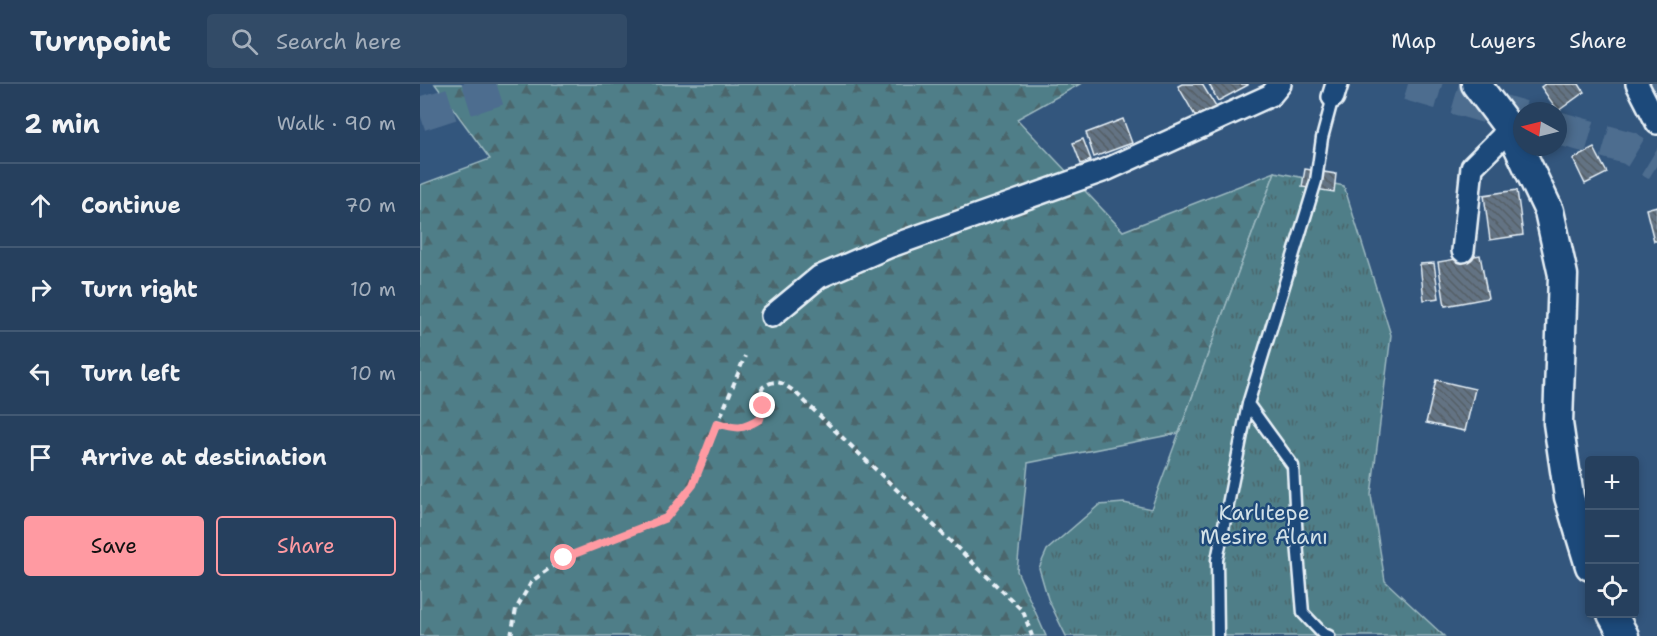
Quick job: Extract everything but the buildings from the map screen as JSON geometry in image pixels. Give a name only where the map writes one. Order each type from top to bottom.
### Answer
[{"type":"main road","points":[[1476,84],[1510,129],[1549,211],[1563,275],[1558,423],[1569,497],[1589,564]]},
{"type":"main road","points":[[1614,618],[1624,636]]},
{"type":"street","points":[[772,316],[819,277],[888,247],[1108,169],[1271,95],[1280,84]]},
{"type":"street","points":[[1637,84],[1657,123]]},
{"type":"street","points":[[1463,251],[1472,167],[1510,129]]},
{"type":"lane","points":[[1218,636],[1217,560],[1248,404],[1316,181],[1322,138],[1335,90]]},
{"type":"lane","points":[[1248,404],[1293,466],[1304,613],[1322,633],[1329,636]]},
{"type":"path","points":[[511,636],[516,609],[532,582],[564,558],[666,518],[693,485],[745,356]]},
{"type":"path","points":[[717,423],[734,428],[746,428],[760,419],[763,406],[762,388],[768,383],[782,382],[1023,611],[1032,636]]},
{"type":"green space","points":[[435,84],[1080,84],[1017,119],[1123,231],[1275,172],[1179,433],[1028,463],[1017,571],[1046,636],[420,636],[420,185],[490,159]]},
{"type":"green space","name":"Karlıtepe Mesire Alanı","points":[[1275,172],[1344,186],[1391,335],[1371,495],[1385,581],[1444,636],[1066,636],[1048,599],[1039,568],[1047,550],[1099,505],[1124,503],[1151,509]]},
{"type":"tunnel","points":[[420,114],[513,84]]},
{"type":"tunnel","points":[[1408,84],[1513,114]]},
{"type":"tunnel","points":[[1646,84],[1657,89]]},
{"type":"tunnel","points":[[1567,131],[1629,148],[1657,165]]},
{"type":"route","points":[[564,558],[666,518],[693,485],[717,423],[734,428],[746,428],[760,419],[763,406]]}]
